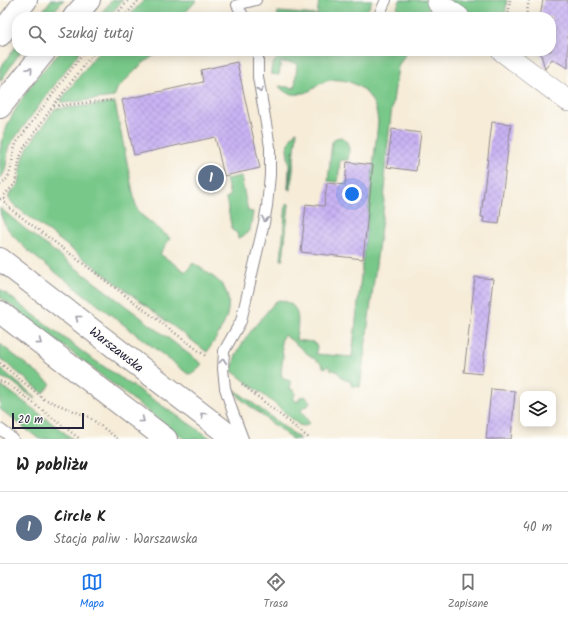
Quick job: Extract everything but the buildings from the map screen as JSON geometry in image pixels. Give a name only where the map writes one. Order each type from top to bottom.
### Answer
[{"type":"main road","points":[[17,12],[26,0]]},
{"type":"main road","points":[[78,12],[89,0]]},
{"type":"main road","points":[[0,35],[12,19]]},
{"type":"main road","points":[[0,106],[41,56]]},
{"type":"main road","points":[[0,242],[6,263]]},
{"type":"main road","name":"Warszawska","points":[[6,263],[234,439]]},
{"type":"main road","points":[[3,316],[166,439]]},
{"type":"street","points":[[438,3],[452,12]]},
{"type":"street","points":[[509,56],[568,101]]},
{"type":"lane","points":[[241,12],[237,5],[256,0]]},
{"type":"lane","points":[[380,12],[386,0]]},
{"type":"lane","points":[[243,439],[225,388],[223,369],[224,350],[241,321],[266,214],[270,147],[258,77],[258,56]]},
{"type":"lane","points":[[0,429],[13,439]]},
{"type":"path","points":[[118,12],[129,0]]},
{"type":"path","points":[[128,12],[139,0]]},
{"type":"path","points":[[509,12],[510,0]]},
{"type":"path","points":[[527,12],[529,0]]},
{"type":"path","points":[[0,185],[5,182],[9,176],[14,149],[17,142],[81,56]]},
{"type":"path","points":[[91,56],[53,106],[22,152],[17,180],[5,193],[5,199],[8,207],[223,369],[310,439]]},
{"type":"path","points":[[53,106],[114,100]]},
{"type":"path","points":[[0,199],[5,199]]},
{"type":"path","points":[[0,363],[44,399],[89,417],[118,439]]},
{"type":"path","points":[[0,381],[10,386],[80,439]]},
{"type":"green space","points":[[51,0],[64,0],[53,12],[42,12]]},
{"type":"green space","points":[[112,0],[123,0],[112,12],[102,12]]},
{"type":"green space","points":[[144,0],[197,0],[186,12],[133,12]]},
{"type":"green space","points":[[319,0],[372,0],[369,8],[365,12],[317,12]]},
{"type":"green space","points":[[400,0],[434,0],[427,12],[395,12]]},
{"type":"green space","points":[[446,0],[507,0],[506,12],[464,12]]},
{"type":"green space","points":[[12,52],[12,56],[18,56],[0,82],[0,68]]},
{"type":"green space","points":[[56,56],[76,56],[9,146],[6,168],[0,178],[0,153],[2,140],[7,126],[32,84]]},
{"type":"green space","points":[[95,56],[153,56],[142,64],[117,89],[114,97],[63,103],[61,100]]},
{"type":"green space","points":[[280,56],[404,56],[398,67],[391,115],[384,178],[386,179],[383,211],[360,387],[352,386],[350,381],[342,378],[337,371],[330,370],[329,366],[325,368],[323,367],[284,335],[281,342],[283,356],[281,374],[284,379],[290,381],[291,383],[290,389],[294,390],[295,394],[293,399],[298,402],[300,397],[305,396],[310,401],[308,406],[303,407],[301,410],[309,423],[305,426],[299,425],[274,403],[232,371],[234,362],[237,352],[249,334],[275,302],[279,300],[287,302],[295,309],[298,321],[296,340],[313,342],[317,346],[316,354],[352,357],[378,122],[377,113],[368,95],[364,90],[352,83],[331,80],[321,83],[310,91],[304,93],[291,94],[285,92],[279,86],[295,88],[297,63],[281,62],[279,75],[271,74],[272,66],[276,59]]},
{"type":"green space","points":[[115,103],[135,202],[139,213],[170,238],[160,254],[186,272],[193,263],[217,280],[223,286],[227,294],[229,303],[228,312],[217,337],[207,352],[15,206],[9,199],[9,195],[19,184],[23,158],[28,147],[55,109]]},
{"type":"green space","points":[[296,131],[291,190],[289,190],[293,150],[288,189],[289,165],[287,148]]},
{"type":"green space","points":[[341,137],[348,144],[348,160],[340,160],[338,182],[328,181],[332,142],[336,138]]},
{"type":"green space","points":[[241,176],[248,211],[253,212],[250,228],[246,234],[238,238],[237,233],[232,230],[226,198],[230,196],[226,179]]},
{"type":"green space","points":[[286,203],[289,204],[283,260],[281,260]]},
{"type":"green space","points":[[0,208],[30,233],[202,364],[194,373],[188,374],[29,252],[15,238],[6,226]]},
{"type":"green space","points":[[0,289],[88,356],[212,439],[184,439],[0,297]]},
{"type":"green space","points":[[0,344],[51,384],[43,393],[0,358]]},
{"type":"green space","points":[[0,368],[36,398],[35,399],[11,381],[0,377]]},
{"type":"green space","points":[[0,386],[8,390],[73,439],[39,439],[0,409]]},
{"type":"green space","points":[[234,389],[300,439],[292,439],[241,399]]},
{"type":"place","name":"Circle K","points":[[211,178]]}]
